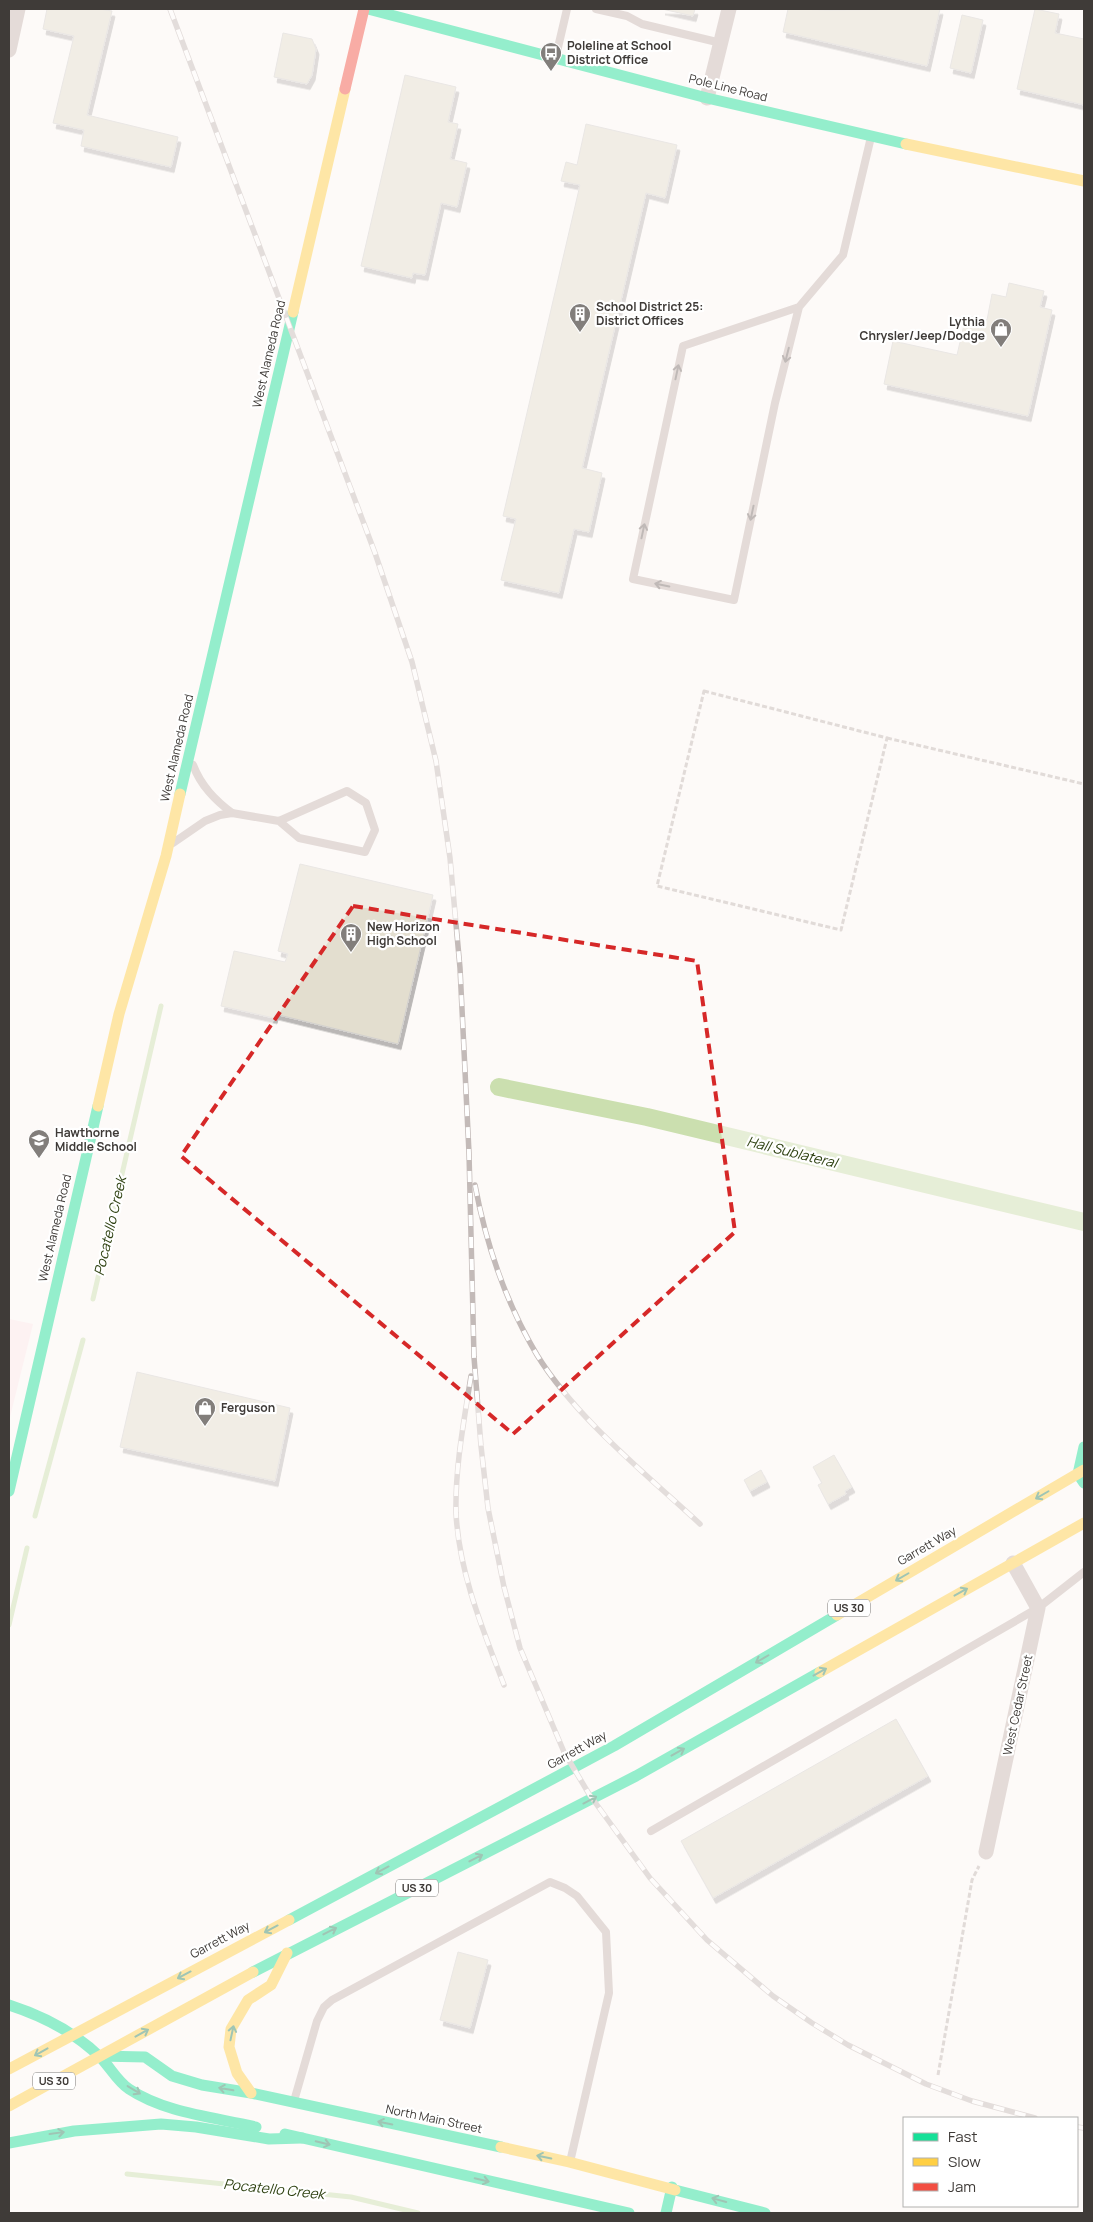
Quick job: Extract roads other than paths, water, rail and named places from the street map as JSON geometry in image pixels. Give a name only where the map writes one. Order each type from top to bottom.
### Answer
[{"type":"main road","name":"West Alameda Road","points":[[9,1491],[119,1014],[168,848],[364,9]]},
{"type":"main road","name":"Pole Line Road","points":[[368,9],[707,98],[871,137],[1084,181]]},
{"type":"main road","points":[[1082,1476],[1084,1447]]},
{"type":"main road","name":"Garrett Way","points":[[73,2034],[614,1746],[1082,1476]]},
{"type":"main road","name":"US 30","points":[[9,2106],[287,1953],[636,1776],[1084,1523]]},
{"type":"main road","points":[[251,2093],[237,2073],[229,2047],[231,2029],[239,2012],[248,2000],[271,1985],[287,1953]]},
{"type":"main road","points":[[9,2005],[42,2015],[73,2034],[99,2056],[128,2088],[157,2102],[302,2138],[629,2213]]},
{"type":"main road","name":"US 30","points":[[9,2069],[73,2034]]},
{"type":"main road","name":"North Main Street","points":[[99,2056],[145,2057],[172,2076],[202,2085],[251,2093],[570,2162],[672,2187],[765,2213]]},
{"type":"main road","points":[[9,2142],[74,2131],[161,2124],[196,2127],[269,2139],[302,2138]]},
{"type":"main road","points":[[666,2213],[672,2187]]},
{"type":"street","points":[[9,50],[18,9]]},
{"type":"street","points":[[707,98],[729,9]]},
{"type":"street","points":[[1013,1563],[1038,1608]]},
{"type":"street","name":"West Cedar Street","points":[[986,1852],[1038,1608]]},
{"type":"lane","points":[[556,58],[567,9]]},
{"type":"lane","points":[[596,9],[627,12],[642,24],[721,42]]},
{"type":"lane","points":[[799,307],[683,346],[632,579],[734,600],[776,403],[799,307],[843,255],[871,137]]},
{"type":"lane","points":[[190,754],[198,779],[220,804],[232,813]]},
{"type":"lane","points":[[168,848],[206,821],[220,815],[232,813],[278,821],[299,838],[364,852],[375,830],[366,803],[347,790],[278,821]]},
{"type":"lane","points":[[651,1831],[1038,1608],[1084,1572]]},
{"type":"lane","points":[[293,2103],[317,2021],[324,2007],[332,2000],[550,1882],[565,1888],[577,1896],[606,1932],[609,1993],[570,2162]]},
{"type":"waterway","name":"Pocatello Creek","points":[[93,1299],[161,1006]]},
{"type":"waterway","name":"Hall Sublateral","points":[[499,1087],[647,1117],[1084,1222]]},
{"type":"waterway","name":"Pocatello Creek","points":[[35,1516],[83,1340]]},
{"type":"waterway","name":"Pocatello Creek","points":[[9,1625],[27,1548]]},
{"type":"waterway","name":"Pocatello Creek","points":[[127,2174],[351,2197],[418,2213]]},
{"type":"railway","points":[[170,9],[375,553],[412,662],[436,761],[450,858],[460,968],[469,1153],[474,1357],[481,1446],[488,1508],[504,1587],[520,1648],[564,1752],[589,1794],[650,1878],[707,1940],[773,1996],[848,2045],[926,2084],[972,2101],[1031,2117]]},
{"type":"railway","points":[[475,1185],[498,1273],[516,1315],[537,1355],[571,1401],[591,1423],[700,1524]]},
{"type":"railway","points":[[471,1376],[460,1444],[457,1479],[456,1513],[458,1535],[473,1601],[504,1685]]},
{"type":"railway","points":[[1078,2127],[1084,2128]]},
{"type":"place","name":"Poleline at School District Office","points":[[551,72]]},
{"type":"place","name":"School District 25: District Offices","points":[[580,333]]},
{"type":"place","name":"Lythia Chrysler/Jeep/Dodge","points":[[1001,348]]},
{"type":"place","name":"New Horizon High School","points":[[351,953]]},
{"type":"place","name":"Hawthorne Middle School","points":[[39,1159]]},
{"type":"place","name":"Ferguson","points":[[205,1427]]}]
